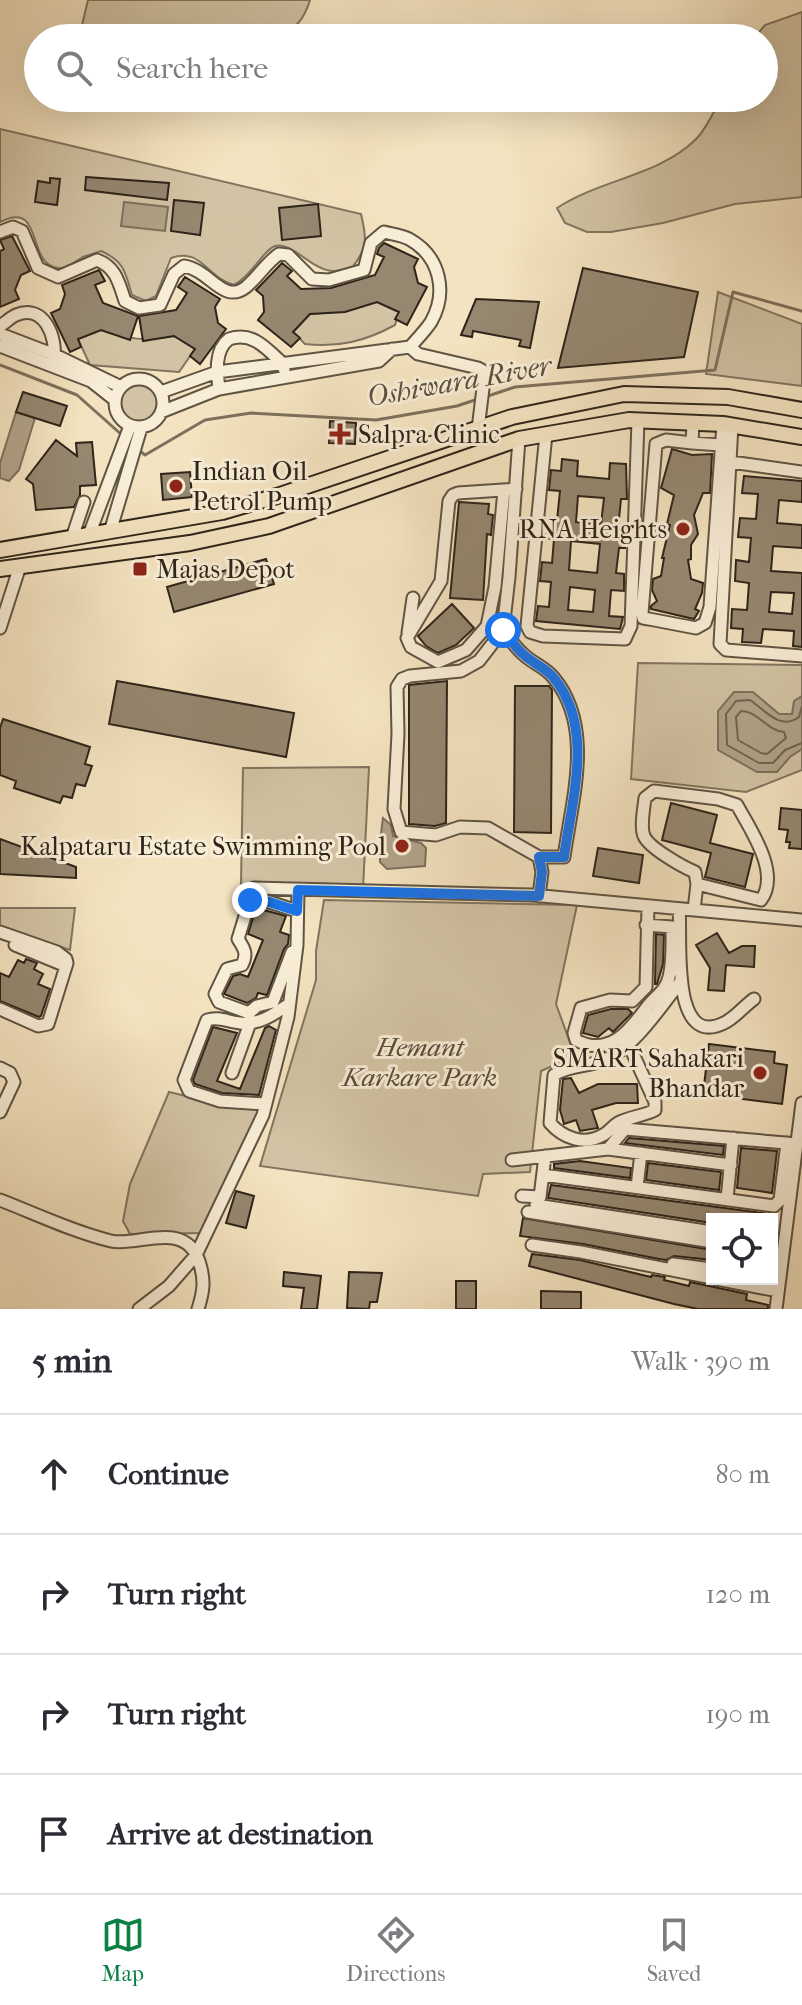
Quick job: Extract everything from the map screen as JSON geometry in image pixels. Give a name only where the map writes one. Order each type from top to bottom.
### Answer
[{"type":"main road","points":[[0,550],[222,512],[512,417],[624,394],[728,397],[802,410]]},
{"type":"main road","points":[[0,569],[190,543],[277,524],[519,439],[546,434],[638,421],[728,424],[802,437]]},
{"type":"street","points":[[0,232],[13,227],[22,231],[38,268],[58,277],[97,260],[109,264],[125,301],[139,308],[160,305],[174,274],[184,266],[196,268],[226,292],[236,292],[246,287],[279,254],[288,255],[312,279],[329,280],[364,270],[371,243],[384,232],[408,238],[424,251],[438,271],[440,296],[431,322],[410,347],[217,372],[161,392]]},
{"type":"street","points":[[431,289],[437,305]]},
{"type":"street","points":[[0,326],[16,315],[39,315],[50,331],[54,360]]},
{"type":"street","points":[[0,334],[121,387]]},
{"type":"street","points":[[219,389],[217,372],[223,343],[237,336],[254,339],[283,364],[286,379]]},
{"type":"street","points":[[0,346],[54,360],[91,381],[115,400]]},
{"type":"street","points":[[410,347],[418,354],[481,369],[485,374],[478,429]]},
{"type":"street","points":[[161,412],[219,389],[379,361],[392,349]]},
{"type":"street","points":[[89,535],[122,444],[156,421],[161,412],[161,392],[142,379],[127,382],[115,400],[117,414],[134,434]]},
{"type":"street","points":[[546,434],[527,626],[530,632],[543,636],[625,639],[631,626],[638,421]]},
{"type":"street","points":[[692,443],[693,423]]},
{"type":"street","points":[[721,445],[666,440],[656,444],[643,618],[696,628],[705,623],[710,607],[721,445],[728,424]]},
{"type":"street","points":[[728,424],[731,462],[720,644],[726,650],[802,656]]},
{"type":"street","points":[[110,532],[134,434]]},
{"type":"street","points":[[413,598],[407,638],[411,647],[434,660],[442,662],[466,650],[487,626],[519,439]]},
{"type":"street","points":[[731,462],[802,472]]},
{"type":"street","points":[[503,630],[523,655],[552,675],[571,704],[578,733],[576,775],[564,857],[539,857],[488,828],[460,827],[436,835],[401,832],[394,809],[397,687],[402,679],[410,676],[461,671],[479,661],[503,630],[510,490]]},
{"type":"street","points":[[407,638],[441,581],[450,498],[458,493],[510,490]]},
{"type":"street","points":[[72,538],[84,502]]},
{"type":"street","points":[[0,628],[20,566]]},
{"type":"street","points":[[694,910],[695,872],[673,863],[643,834],[645,798],[654,791],[718,799],[737,805],[766,865],[767,892],[761,900],[697,884]]},
{"type":"street","points":[[539,857],[542,872],[539,896]]},
{"type":"street","points":[[254,888],[539,896],[802,920]]},
{"type":"street","points":[[139,1309],[169,1286],[196,1255],[263,1115],[281,1049],[289,1004],[297,945],[298,890]]},
{"type":"street","points":[[297,911],[263,900],[250,900],[238,939],[245,950],[244,961],[242,965],[227,969],[215,994],[219,1002],[249,1013],[257,1006],[273,1002],[289,956],[297,945]]},
{"type":"street","points":[[646,925],[672,927],[670,975],[664,989],[632,1030],[617,1042],[583,1044],[576,1040],[574,1033],[581,1008],[610,1000],[632,1001],[646,987],[646,925],[648,906]]},
{"type":"street","points":[[679,909],[681,981],[687,1013],[695,1022],[708,1026],[726,1022],[754,999]]},
{"type":"street","points":[[0,932],[57,952],[66,959],[48,1024],[38,1026],[0,1009]]},
{"type":"street","points":[[0,938],[66,966]]},
{"type":"street","points":[[629,1045],[655,1102],[655,1110],[618,1123],[598,1138],[571,1138],[559,1132],[550,1123],[554,1075],[563,1069],[604,1061],[629,1045],[681,981]]},
{"type":"street","points":[[265,1104],[220,1101],[189,1091],[184,1080],[207,1020],[218,1018],[250,1023],[267,1019],[289,1004]]},
{"type":"street","points":[[232,1073],[250,1023]]},
{"type":"street","points":[[0,1068],[10,1073],[14,1082],[0,1112]]},
{"type":"street","points":[[543,1175],[771,1206],[778,1204],[802,1103]]},
{"type":"street","points":[[608,1149],[625,1129],[792,1144]]},
{"type":"street","points":[[727,1199],[733,1138]]},
{"type":"street","points":[[778,1241],[796,1192],[792,1144]]},
{"type":"street","points":[[512,1160],[608,1149],[731,1165]]},
{"type":"street","points":[[637,1187],[641,1153]]},
{"type":"street","points":[[522,1196],[540,1197],[545,1156]]},
{"type":"street","points":[[0,1200],[114,1242],[153,1237],[178,1239],[196,1255],[205,1283],[198,1309]]},
{"type":"street","points":[[706,1231],[532,1209],[706,1241]]},
{"type":"street","points":[[532,1245],[706,1268]]},
{"type":"street","points":[[581,1252],[706,1277]]},
{"type":"street","points":[[764,1285],[778,1291]]},
{"type":"street","points":[[776,1309],[778,1285]]},
{"type":"green space","points":[[88,0],[310,0],[298,24],[82,24]]},
{"type":"green space","points":[[802,12],[802,197],[735,204],[663,223],[611,232],[587,232],[565,223],[557,208],[591,190],[647,170],[681,152],[703,131],[714,112],[778,112],[778,24],[768,24]]},
{"type":"green space","points":[[0,129],[361,214],[365,237],[361,255],[351,269],[332,271],[317,266],[288,248],[275,246],[234,285],[190,256],[171,258],[156,296],[146,301],[132,295],[123,268],[109,255],[101,251],[83,257],[64,269],[54,267],[44,260],[28,224],[22,218],[13,217],[0,222]]},
{"type":"green space","points":[[718,292],[802,324],[802,386],[706,374]]},
{"type":"green space","points":[[377,302],[399,312],[395,325],[373,335],[352,342],[317,345],[305,344],[293,332],[310,314],[347,311]]},
{"type":"green space","points":[[101,330],[137,339],[174,336],[195,349],[179,372],[90,365],[78,339]]},
{"type":"green space","points":[[139,385],[152,390],[157,403],[152,416],[139,421],[126,416],[121,403],[126,390]]},
{"type":"green space","points":[[638,663],[802,665],[802,770],[746,792],[631,779]]},
{"type":"green space","points":[[369,767],[363,889],[241,884],[243,768]]},
{"type":"green space","name":"Hemant Karkare Park","points":[[324,900],[577,905],[556,1004],[575,1056],[541,1071],[530,1172],[483,1174],[478,1196],[260,1166],[316,980],[316,951]]},
{"type":"green space","points":[[0,908],[75,908],[70,950],[0,927]]},
{"type":"green space","points":[[169,1092],[258,1108],[254,1133],[208,1233],[130,1234],[123,1221],[130,1184]]},
{"type":"water","points":[[124,202],[168,207],[165,231],[121,226]]},
{"type":"water","points":[[16,412],[35,418],[19,470],[9,481],[0,478],[0,463]]},
{"type":"water","points":[[734,692],[753,692],[779,714],[792,714],[794,701],[802,696],[802,749],[777,772],[757,772],[718,750],[718,711]]},
{"type":"water","name":"Kalpataru Estate Swimming Pool","points":[[383,818],[391,825],[393,836],[421,843],[426,848],[425,866],[387,869],[380,862]]},
{"type":"building","points":[[86,177],[169,183],[167,200],[85,190]]},
{"type":"building","points":[[50,178],[60,179],[57,205],[35,202],[38,181],[50,183]]},
{"type":"building","points":[[174,200],[204,203],[200,235],[171,231]]},
{"type":"building","points":[[318,204],[321,236],[282,240],[279,208]]},
{"type":"building","points":[[12,236],[30,271],[21,275],[15,290],[19,299],[0,307],[0,251],[4,249],[0,240]]},
{"type":"building","points":[[384,243],[418,259],[414,267],[418,283],[427,287],[407,325],[395,319],[399,312],[377,302],[345,312],[310,314],[293,332],[300,338],[291,347],[258,320],[264,312],[263,296],[256,290],[282,263],[292,271],[287,276],[301,289],[331,288],[375,275],[384,257],[377,254]]},
{"type":"building","points":[[583,268],[698,292],[684,357],[558,368]]},
{"type":"building","points":[[99,270],[105,281],[95,285],[103,303],[138,316],[130,340],[101,330],[78,339],[81,347],[70,352],[51,313],[60,309],[65,294],[62,285]]},
{"type":"building","points":[[185,277],[220,299],[215,307],[218,323],[226,329],[200,364],[190,356],[195,349],[174,336],[143,341],[139,316],[176,310],[187,293],[178,287]]},
{"type":"building","points":[[476,299],[539,302],[530,348],[519,346],[521,340],[473,331],[472,337],[461,335]]},
{"type":"building","points":[[23,392],[67,406],[60,426],[16,412]]},
{"type":"building","points":[[330,421],[356,423],[355,444],[329,443]]},
{"type":"building","points":[[56,440],[77,456],[76,443],[92,442],[96,485],[80,486],[80,495],[74,507],[36,510],[33,484],[26,479]]},
{"type":"building","name":"RNA Heights","points":[[672,449],[692,455],[712,454],[710,493],[703,493],[694,515],[698,534],[691,545],[691,559],[688,560],[691,579],[703,583],[695,609],[699,611],[694,619],[651,609],[657,601],[652,590],[653,579],[661,576],[674,495],[661,488]]},
{"type":"building","points":[[562,459],[578,461],[577,476],[609,479],[610,463],[626,464],[627,499],[621,499],[618,529],[626,530],[625,548],[619,548],[616,573],[624,574],[624,591],[611,590],[609,616],[623,617],[620,629],[536,621],[538,606],[549,607],[551,582],[540,581],[542,562],[552,563],[554,539],[544,538],[546,519],[557,520],[560,491],[549,490],[551,470],[561,471]],"holes":[[[578,496],[604,498],[601,524],[576,522]],[[571,541],[600,544],[597,573],[569,570]],[[570,587],[595,590],[593,612],[568,610]]]},
{"type":"building","name":"Indian Oil Petrol Pump","points":[[190,472],[192,497],[163,500],[161,474]]},
{"type":"building","points":[[744,476],[802,481],[802,502],[779,500],[777,523],[802,525],[802,548],[773,546],[771,571],[802,573],[802,647],[793,646],[794,631],[763,629],[761,643],[742,642],[743,629],[731,628],[732,609],[747,610],[749,583],[735,581],[736,560],[749,562],[751,538],[738,537],[740,518],[756,519],[758,494],[742,493]],"holes":[[[771,592],[794,593],[792,614],[769,612]]]},
{"type":"building","points":[[459,502],[489,504],[488,514],[493,515],[491,535],[487,534],[483,600],[450,598]]},
{"type":"building","points":[[266,559],[274,584],[174,612],[167,587]]},
{"type":"building","points":[[452,604],[474,628],[456,645],[438,653],[426,646],[418,636]]},
{"type":"building","points":[[117,681],[294,713],[286,757],[109,724]]},
{"type":"building","points":[[447,681],[446,823],[435,826],[409,824],[409,685]]},
{"type":"building","points":[[515,686],[549,686],[552,690],[551,833],[514,832]]},
{"type":"building","points":[[3,719],[90,747],[85,764],[92,766],[85,786],[76,784],[72,798],[63,796],[60,803],[14,788],[16,781],[0,775],[0,728]]},
{"type":"building","points":[[671,803],[717,815],[710,843],[753,854],[745,887],[705,877],[711,853],[662,840]]},
{"type":"building","points":[[781,808],[802,810],[802,849],[789,848],[790,842],[786,842],[788,830],[779,829]]},
{"type":"building","points":[[0,839],[76,867],[76,878],[0,874]]},
{"type":"building","points":[[598,848],[643,855],[639,883],[593,876]]},
{"type":"building","points":[[256,908],[286,916],[280,932],[289,935],[267,995],[258,993],[247,1003],[224,994],[233,976],[240,974],[248,977],[263,940],[248,934]]},
{"type":"building","points":[[717,933],[729,953],[742,946],[755,946],[754,967],[726,965],[724,991],[708,990],[710,968],[696,945]]},
{"type":"building","points":[[656,934],[664,935],[663,964],[655,984]]},
{"type":"building","points":[[26,959],[37,963],[34,969],[43,974],[38,984],[50,989],[39,1017],[0,1001],[0,973],[9,977],[18,960],[24,963]]},
{"type":"building","points":[[611,1009],[628,1009],[632,1013],[613,1032],[609,1028],[598,1037],[583,1033],[588,1015]]},
{"type":"building","points":[[269,1026],[276,1030],[259,1095],[222,1093],[195,1084],[193,1080],[213,1027],[237,1033],[217,1081],[240,1089],[265,1028]]},
{"type":"building","points":[[709,1044],[775,1052],[774,1063],[787,1065],[782,1104],[703,1094]]},
{"type":"building","points":[[571,1078],[579,1093],[598,1084],[637,1084],[638,1103],[616,1103],[592,1110],[598,1128],[580,1131],[576,1120],[564,1124],[560,1110],[563,1079]]},
{"type":"building","points":[[629,1138],[724,1146],[723,1155],[625,1143]]},
{"type":"building","points":[[741,1148],[777,1151],[772,1193],[737,1188]]},
{"type":"building","points":[[580,1161],[631,1168],[630,1178],[554,1168],[554,1164]]},
{"type":"building","points":[[648,1163],[721,1172],[719,1190],[646,1180]]},
{"type":"building","points":[[551,1185],[762,1213],[706,1213],[706,1222],[548,1198]]},
{"type":"building","points":[[236,1191],[254,1196],[246,1228],[226,1223]]},
{"type":"building","points":[[523,1218],[706,1249],[706,1259],[674,1256],[666,1260],[520,1236]]},
{"type":"building","points":[[532,1254],[580,1260],[651,1277],[665,1277],[664,1280],[689,1286],[690,1282],[747,1294],[746,1300],[768,1305],[768,1309],[698,1309],[674,1304],[529,1266]]},
{"type":"building","points":[[284,1272],[321,1276],[317,1309],[301,1309],[304,1288],[283,1286]]},
{"type":"building","points":[[349,1272],[382,1273],[377,1302],[370,1302],[369,1309],[347,1308]]},
{"type":"building","points":[[456,1281],[476,1281],[476,1309],[456,1309]]},
{"type":"building","points":[[541,1291],[581,1292],[581,1309],[541,1309]]},
{"type":"waterway","name":"Oshiwara River","points":[[485,397],[515,387],[715,370],[733,292],[802,311]]},
{"type":"waterway","name":"Oshiwara River","points":[[0,365],[77,395],[122,435]]},
{"type":"waterway","name":"Oshiwara River","points":[[140,451],[145,455],[205,420],[251,413],[376,420],[457,406],[478,399]]},
{"type":"place","name":"Salpra Clinic","points":[[340,434]]},
{"type":"place","name":"Indian Oil Petrol Pump","points":[[176,486]]},
{"type":"place","name":"RNA Heights","points":[[683,529]]},
{"type":"place","name":"Majas Depot","points":[[140,569]]},
{"type":"place","name":"Kalpataru Estate Swimming Pool","points":[[402,846]]},
{"type":"place","name":"SMART Sahakari Bhandar","points":[[760,1073]]},
{"type":"route","points":[[250,900],[263,900],[297,911],[298,890],[539,896],[542,872],[539,857],[564,857],[576,775],[578,733],[571,704],[552,675],[523,655],[503,630]]}]
